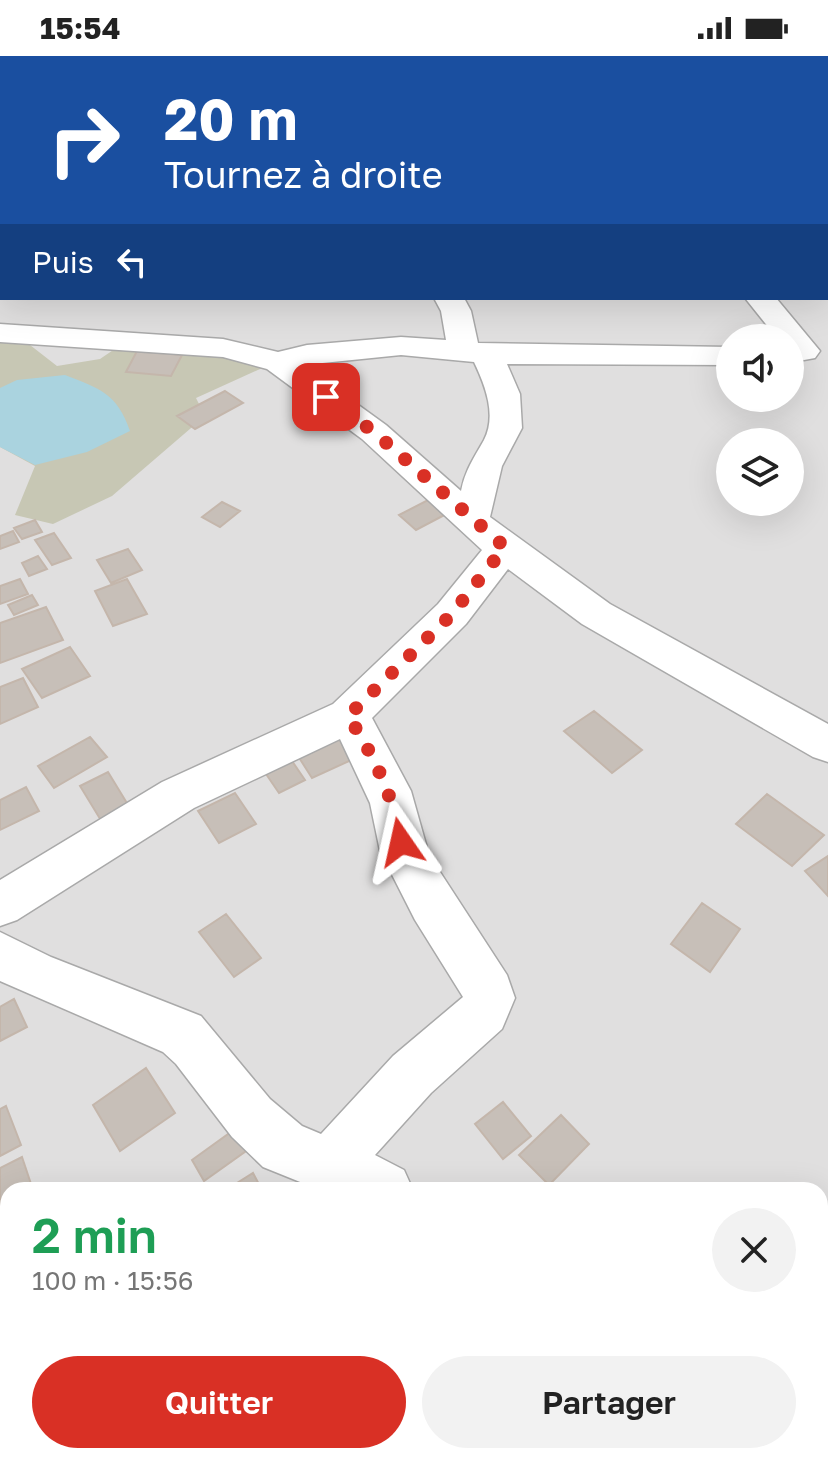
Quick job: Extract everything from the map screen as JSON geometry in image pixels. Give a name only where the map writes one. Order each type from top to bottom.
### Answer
[{"type":"street","points":[[450,300],[474,352],[498,378],[506,424],[501,439],[488,459],[481,492],[470,520]]},
{"type":"street","points":[[762,300],[807,351]]},
{"type":"street","points":[[0,333],[223,348],[278,362],[374,432],[470,520],[596,614],[828,745]]},
{"type":"street","points":[[278,362],[307,354],[382,347],[474,352],[716,356]]},
{"type":"street","points":[[0,905],[178,795],[348,716],[452,614],[505,547]]},
{"type":"street","points":[[331,1165],[436,1051],[480,1017],[490,999],[402,848],[396,812],[387,788],[372,754],[348,716]]},
{"type":"street","points":[[0,955],[33,973],[182,1034],[195,1046],[251,1118],[275,1140],[296,1154],[331,1165],[367,1182]]},
{"type":"shaded area","points":[[0,300],[828,300],[828,1182],[0,1182]]},
{"type":"shaded area","points":[[131,338],[280,360],[196,398],[205,416],[112,496],[53,524],[15,515],[35,466],[0,447],[0,341],[30,345],[57,366],[100,359]]},
{"type":"water","points":[[65,375],[88,384],[113,400],[130,431],[87,452],[35,465],[0,447],[0,388],[17,380]]},
{"type":"building","points":[[137,351],[182,355],[171,376],[126,372]]},
{"type":"building","points":[[225,391],[243,403],[195,429],[177,416]]},
{"type":"building","points":[[434,497],[452,511],[416,530],[399,515]]},
{"type":"building","points":[[222,502],[240,511],[220,527],[202,517]]},
{"type":"building","points":[[35,520],[42,532],[22,539],[14,528]]},
{"type":"building","points":[[13,531],[19,542],[0,549],[0,536]]},
{"type":"building","points":[[54,533],[71,558],[52,565],[35,540]]},
{"type":"building","points":[[128,549],[142,570],[111,583],[97,560]]},
{"type":"building","points":[[38,556],[47,569],[29,576],[22,563]]},
{"type":"building","points":[[20,579],[28,594],[0,604],[0,586]]},
{"type":"building","points":[[127,579],[147,614],[113,626],[95,591]]},
{"type":"building","points":[[32,595],[38,605],[14,615],[8,605]]},
{"type":"building","points":[[46,607],[63,640],[0,663],[0,623]]},
{"type":"building","points":[[70,647],[90,676],[42,698],[22,669]]},
{"type":"building","points":[[23,678],[38,707],[0,724],[0,687]]},
{"type":"building","points":[[594,711],[642,750],[612,773],[564,731]]},
{"type":"building","points":[[345,735],[360,756],[312,778],[298,756]]},
{"type":"building","points":[[90,737],[107,757],[54,788],[38,766]]},
{"type":"building","points":[[292,761],[305,780],[279,793],[266,774]]},
{"type":"building","points":[[108,772],[130,808],[102,822],[80,786]]},
{"type":"building","points":[[26,787],[39,811],[0,830],[0,800]]},
{"type":"building","points":[[235,793],[256,824],[219,843],[198,811]]},
{"type":"building","points":[[767,794],[824,835],[792,866],[736,824]]},
{"type":"building","points":[[828,856],[828,896],[805,871]]},
{"type":"building","points":[[702,903],[740,929],[710,972],[671,944]]},
{"type":"building","points":[[226,914],[261,958],[234,977],[199,932]]},
{"type":"building","points":[[14,999],[27,1027],[0,1041],[0,1007]]},
{"type":"building","points":[[146,1068],[175,1113],[120,1151],[93,1105]]},
{"type":"building","points":[[503,1102],[531,1136],[503,1159],[475,1124]]},
{"type":"building","points":[[6,1106],[21,1145],[0,1156],[0,1109]]},
{"type":"building","points":[[561,1115],[589,1144],[552,1182],[546,1182],[519,1155]]},
{"type":"building","points":[[249,1119],[263,1139],[204,1181],[192,1160]]},
{"type":"building","points":[[22,1157],[30,1182],[0,1182],[0,1168]]},
{"type":"building","points":[[253,1173],[258,1182],[239,1182]]},
{"type":"route","points":[[326,397],[374,432],[470,520],[505,547],[452,614],[348,716],[372,754],[387,788],[396,812],[401,842]]}]
